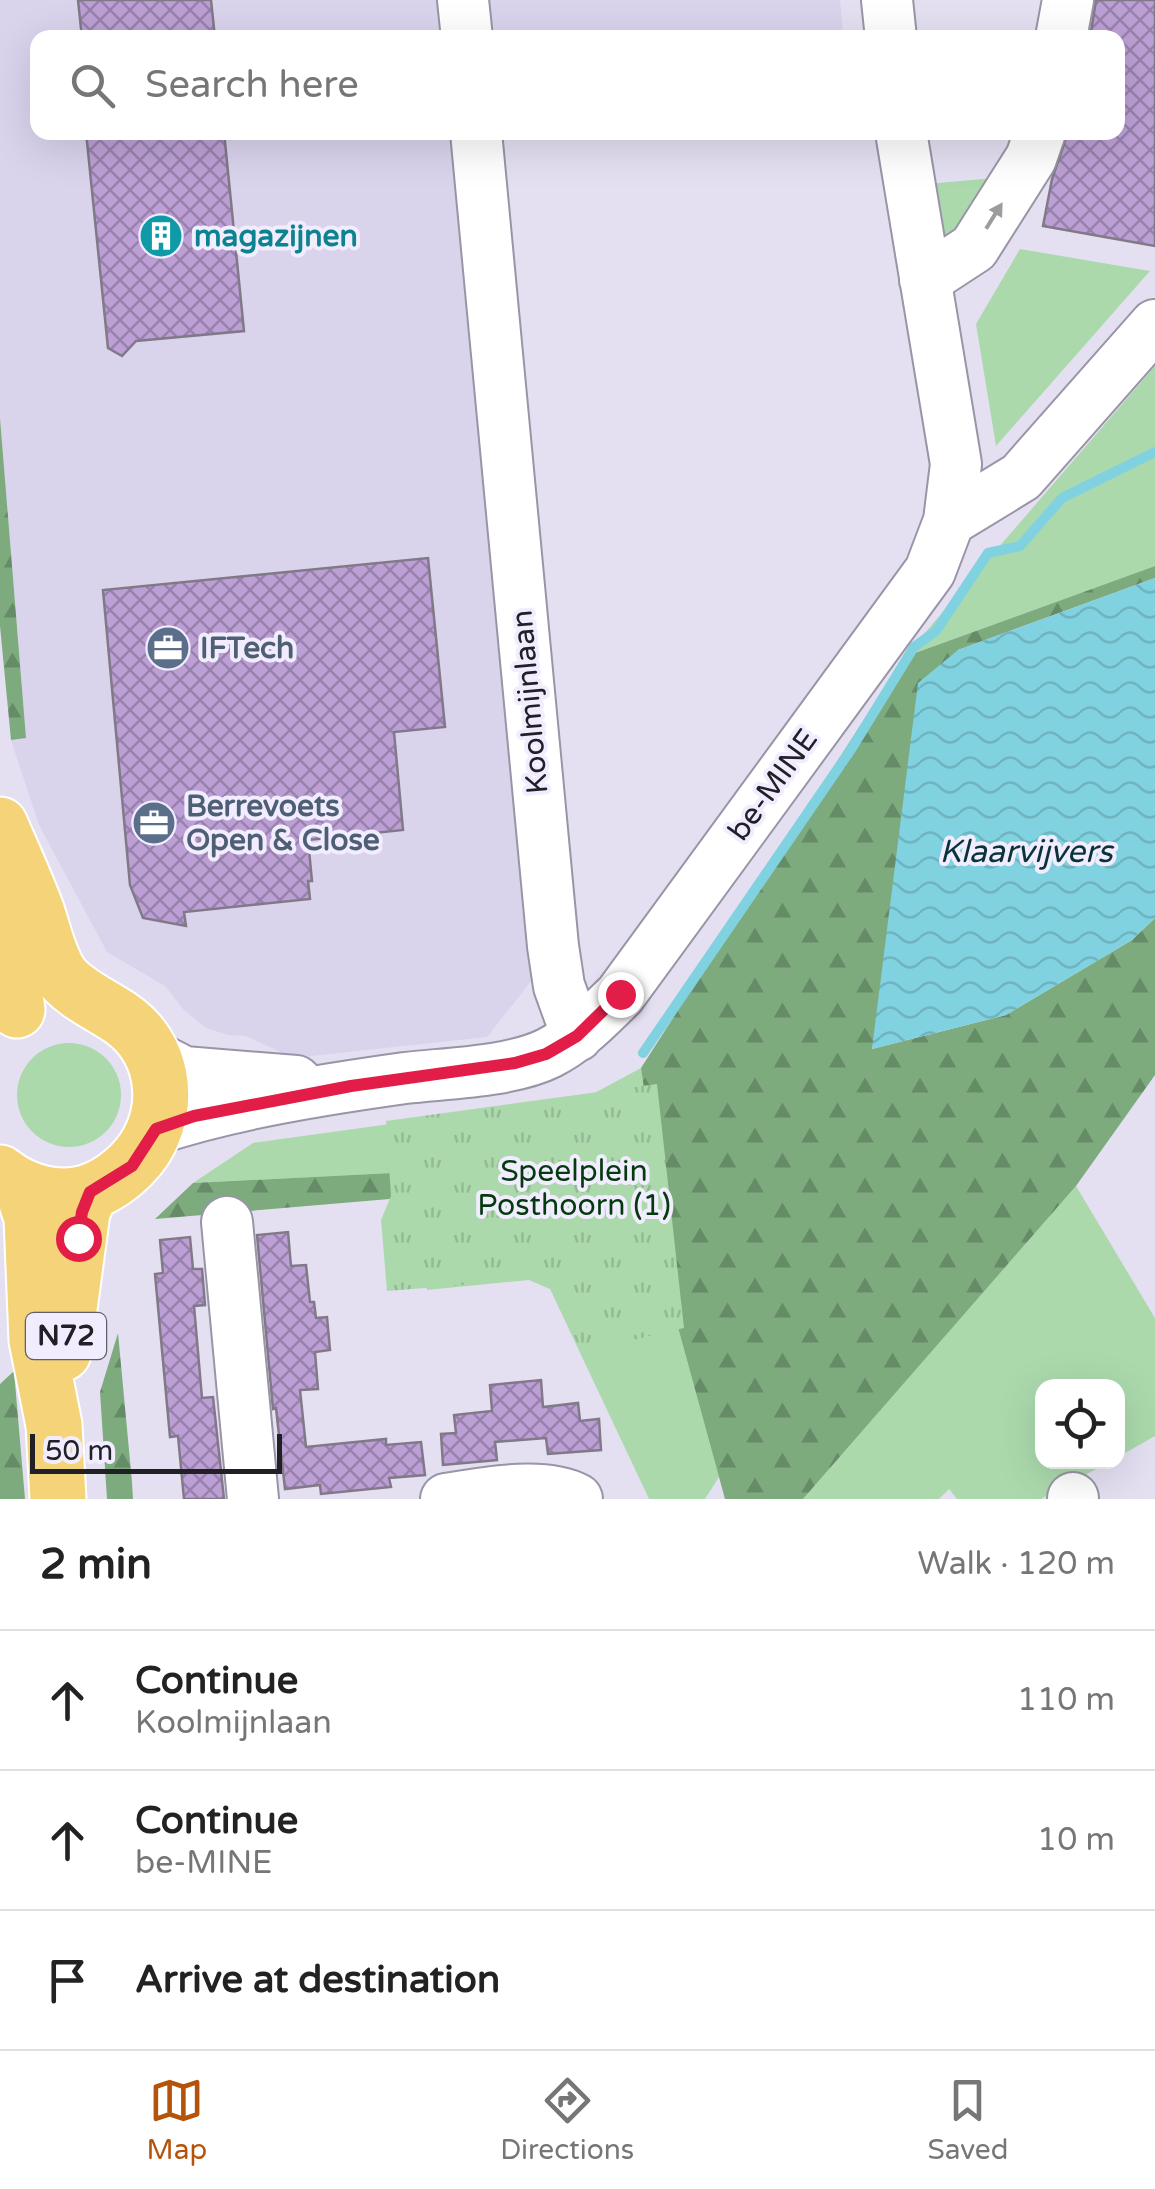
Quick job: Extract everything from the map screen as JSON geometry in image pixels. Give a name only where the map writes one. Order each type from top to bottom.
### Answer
[{"type":"main road","points":[[0,825],[61,976],[141,1036],[153,1056],[161,1083],[161,1111],[156,1129],[132,1166],[90,1192]]},
{"type":"main road","points":[[0,898],[9,1016],[59,1005],[104,1008]]},
{"type":"main road","name":"N72","points":[[11,1180],[67,1196],[90,1192]]},
{"type":"main road","name":"N72","points":[[11,1180],[32,1218],[37,1340],[54,1426],[58,1499]]},
{"type":"main road","name":"N72","points":[[54,1426],[82,1212],[90,1192]]},
{"type":"street","points":[[462,0],[466,30]]},
{"type":"street","points":[[887,0],[889,30]]},
{"type":"street","points":[[1062,30],[1068,0]]},
{"type":"street","name":"Koolmijnlaan","points":[[477,140],[553,946],[559,986],[577,1036]]},
{"type":"street","name":"be-MINE","points":[[577,1036],[620,994],[919,586],[930,570],[949,522],[956,464],[902,140]]},
{"type":"street","points":[[925,280],[974,248],[1031,158],[1037,140]]},
{"type":"street","points":[[949,522],[1021,477],[1155,325]]},
{"type":"street","points":[[156,1129],[194,1116],[351,1086],[515,1063],[546,1054],[577,1036]]},
{"type":"street","points":[[153,1056],[184,1072],[351,1086]]},
{"type":"street","points":[[227,1222],[253,1499]]},
{"type":"street","points":[[446,1499],[500,1490],[566,1492],[578,1499]]},
{"type":"shaded area","points":[[0,0],[840,0],[843,30],[30,30],[30,140],[453,140],[532,980],[487,1037],[293,1058],[246,1036],[206,1028],[183,1009],[165,986],[107,952],[39,825],[11,740],[26,737],[0,418]]},
{"type":"green space","points":[[1006,177],[949,240],[942,237],[926,184]]},
{"type":"green space","points":[[1020,249],[1150,271],[996,446],[976,324]]},
{"type":"green space","points":[[1155,366],[1155,566],[904,657]]},
{"type":"green space","points":[[0,418],[26,738],[11,740],[0,626]]},
{"type":"green space","points":[[1155,566],[1155,578],[958,650],[872,1049],[1006,1015],[1132,940],[1155,918],[1155,1075],[1076,1186],[803,1499],[725,1499],[679,1331],[641,1068],[904,657]]},
{"type":"green space","points":[[69,1043],[89,1047],[106,1058],[117,1075],[121,1095],[117,1115],[106,1132],[89,1143],[69,1147],[49,1143],[32,1132],[21,1115],[17,1095],[21,1075],[32,1058],[49,1047]]},
{"type":"green space","name":"Speelplein Posthoorn (1)","points":[[641,1068],[679,1331],[719,1477],[705,1499],[649,1499],[550,1289],[529,1280],[427,1290],[411,1172],[193,1183],[253,1143],[587,1097]]},
{"type":"green space","name":"Speelplein Posthoorn (1)","points":[[657,1084],[684,1328],[581,1352],[549,1278],[387,1291],[381,1220],[391,1196],[386,1121]]},
{"type":"green space","points":[[411,1172],[413,1197],[155,1219],[193,1183]]},
{"type":"green space","points":[[1076,1186],[1155,1318],[1155,1436],[1125,1453],[1125,1379],[1035,1379],[1035,1469],[1096,1469],[1041,1499],[957,1499],[949,1489],[939,1499],[803,1499]]},
{"type":"green space","points":[[118,1333],[133,1499],[107,1499],[100,1392]]},
{"type":"green space","points":[[14,1371],[25,1499],[0,1499],[0,1384]]},
{"type":"water","name":"Klaarvijvers","points":[[1155,578],[1155,918],[1132,940],[1006,1015],[872,1049],[918,683],[958,650]]},
{"type":"building","points":[[78,0],[211,0],[214,30],[81,30]]},
{"type":"building","points":[[1096,0],[1155,0],[1155,246],[1043,226],[1052,179],[1065,140],[1125,140],[1125,30],[1091,30]]},
{"type":"building","name":"magazijnen","points":[[87,140],[225,140],[244,331],[136,341],[122,356],[108,348]]},
{"type":"building","points":[[428,558],[445,727],[394,732],[403,830],[308,840],[310,899],[184,912],[186,926],[143,918],[130,885],[103,590]]},
{"type":"building","points":[[288,1232],[291,1266],[306,1265],[310,1302],[314,1302],[316,1318],[327,1317],[330,1350],[315,1352],[318,1389],[300,1390],[306,1447],[386,1439],[386,1445],[421,1442],[425,1475],[389,1478],[391,1487],[321,1494],[320,1485],[285,1489],[276,1408],[273,1409],[257,1235]]},
{"type":"building","points":[[190,1237],[193,1269],[202,1269],[205,1305],[194,1306],[202,1398],[213,1397],[224,1499],[184,1499],[178,1436],[170,1437],[155,1274],[163,1273],[160,1240]]},
{"type":"building","points":[[541,1380],[543,1407],[578,1403],[580,1421],[599,1419],[601,1450],[548,1454],[546,1438],[495,1442],[497,1460],[443,1465],[441,1434],[456,1433],[454,1415],[492,1411],[490,1385]]},
{"type":"waterway","points":[[643,1053],[852,748],[914,647],[936,631],[988,553],[1020,546],[1062,498],[1155,452]]},
{"type":"place","name":"magazijnen","points":[[161,236]]},
{"type":"place","name":"IFTech","points":[[168,648]]},
{"type":"place","name":"Berrevoets Open & Close","points":[[154,823]]},
{"type":"route","points":[[78,1238],[90,1192],[132,1166],[156,1129],[194,1116],[351,1086],[515,1063],[546,1054],[577,1036],[620,994]]}]
